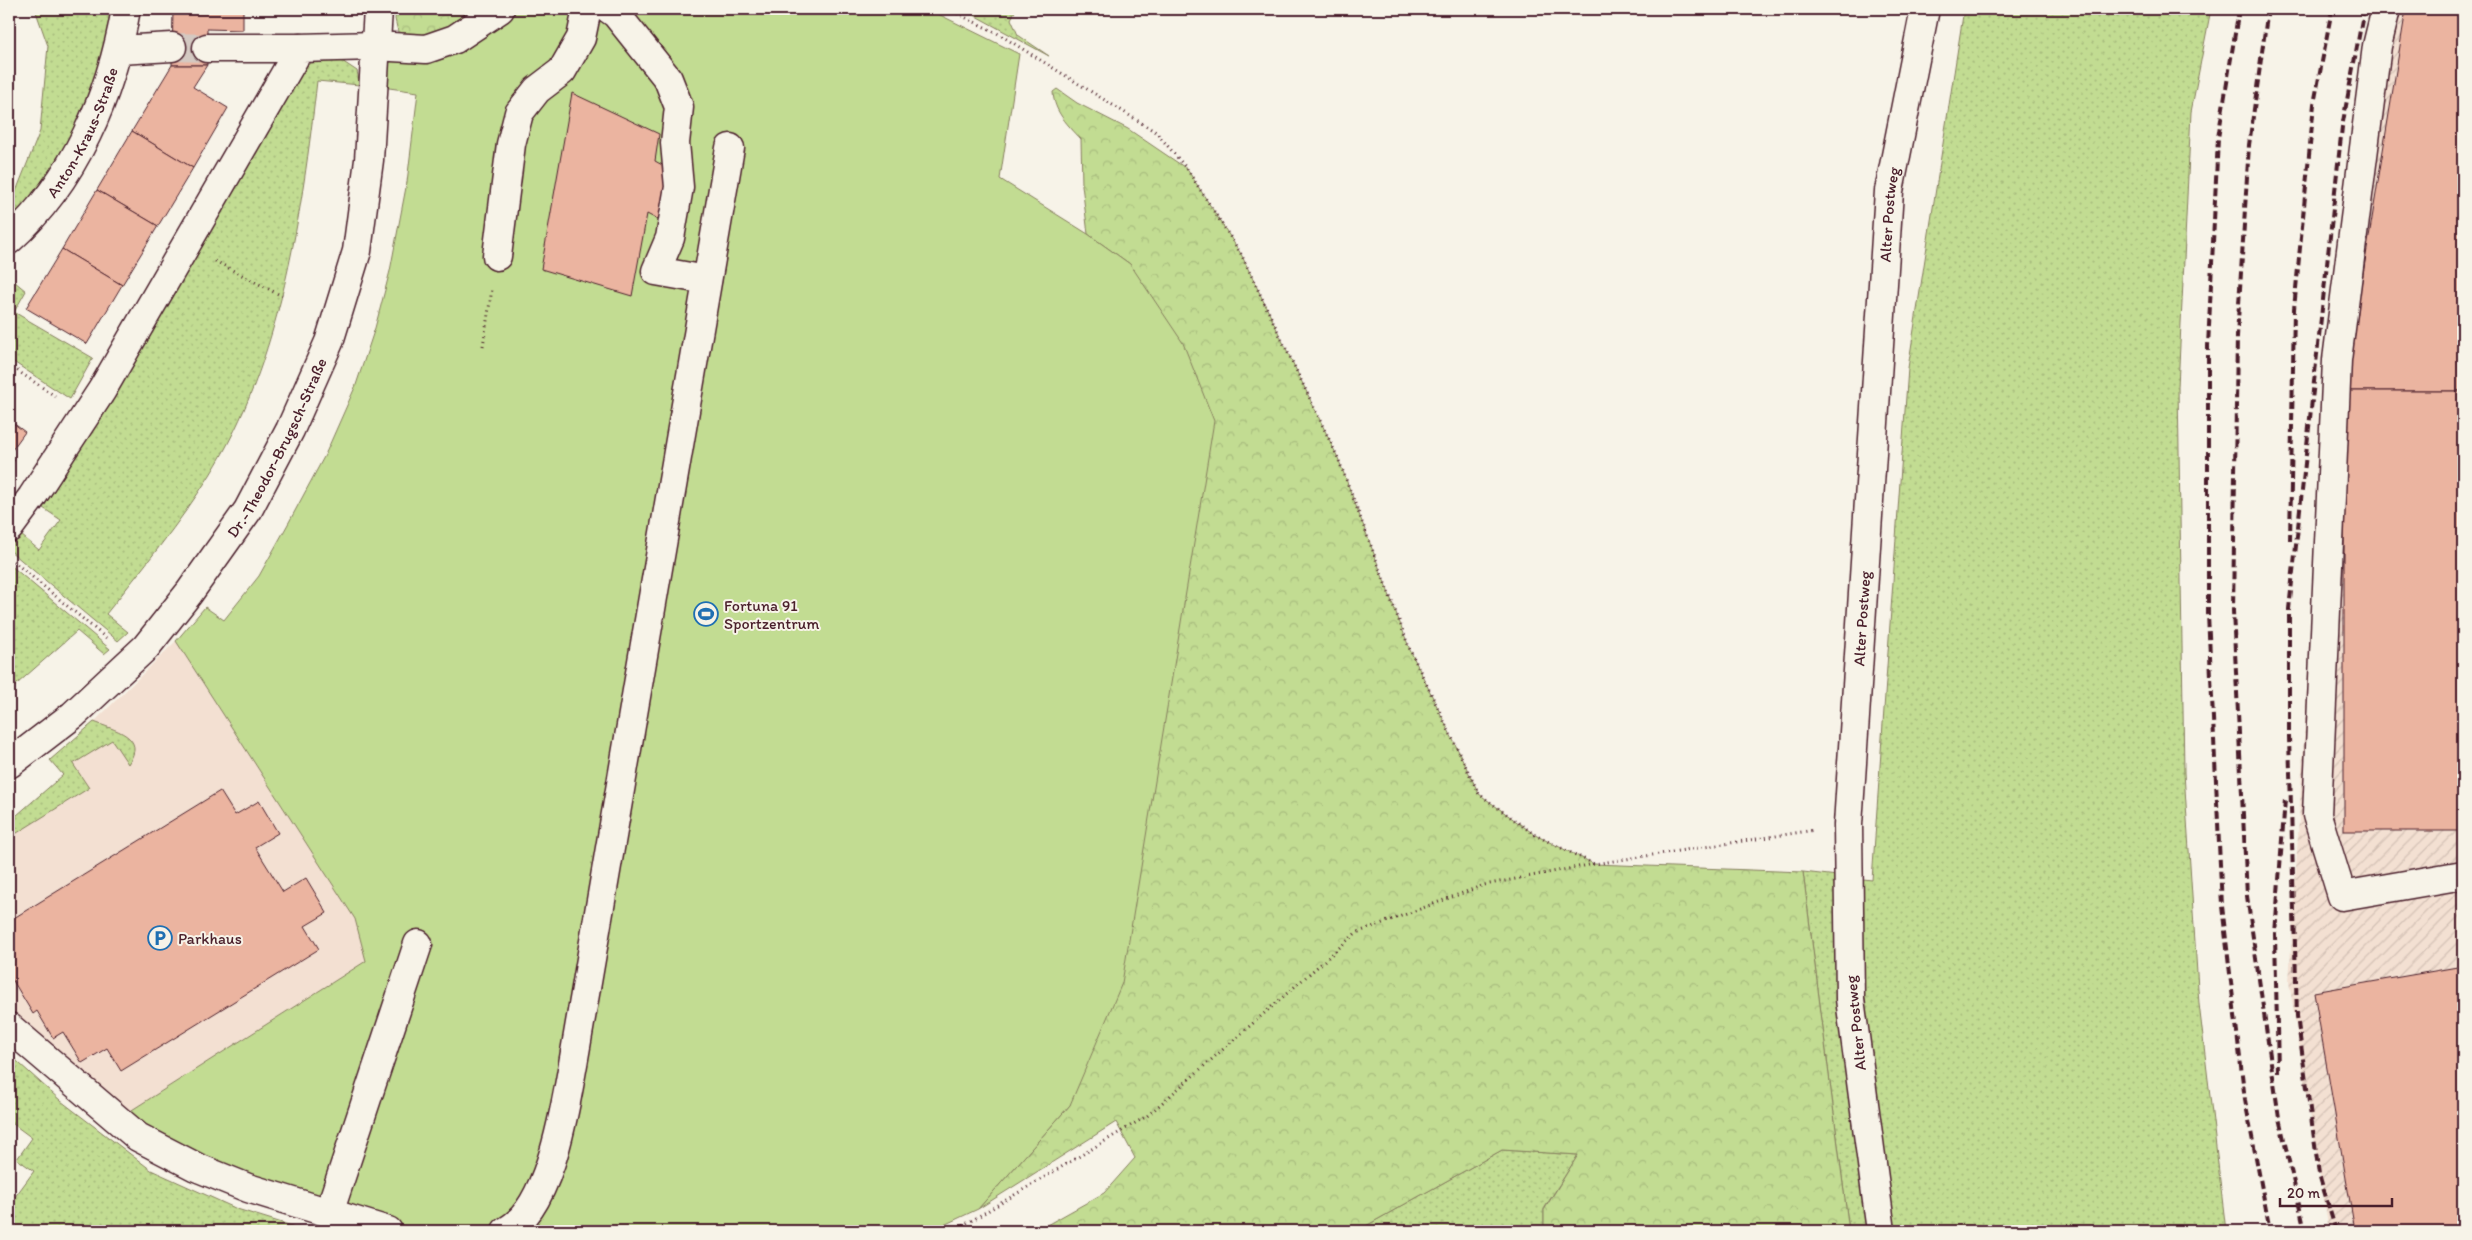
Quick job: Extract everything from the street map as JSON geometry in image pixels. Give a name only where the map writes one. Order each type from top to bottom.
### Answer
[{"type":"street","name":"Anton-Kraus-Straße","points":[[9,240],[29,222],[71,166],[99,109],[119,50],[126,9]]},
{"type":"street","name":"Dr.-Theodor-Brugsch-Straße","points":[[9,764],[73,715],[146,647],[189,594],[248,510],[290,430],[329,342],[358,251],[369,160],[378,9]]},
{"type":"street","points":[[207,48],[375,46],[426,49],[455,39],[500,9]]},
{"type":"street","points":[[497,256],[511,144],[518,113],[537,90],[562,70],[581,38],[587,9]]},
{"type":"street","points":[[609,9],[616,14],[668,79],[679,107],[675,143],[679,187],[670,238],[656,272],[707,280]]},
{"type":"street","name":"Alter Postweg","points":[[1881,1231],[1850,999],[1848,825],[1889,191],[1925,9]]},
{"type":"street","points":[[2386,9],[2377,46],[2337,360],[2317,815],[2342,896],[2463,875]]},
{"type":"street","points":[[119,50],[172,48]]},
{"type":"street","points":[[9,528],[32,497],[85,416],[300,48]]},
{"type":"street","points":[[506,1231],[511,1229],[530,1206],[548,1172],[558,1139],[575,1054],[730,148]]},
{"type":"street","points":[[329,1213],[418,944]]},
{"type":"street","points":[[9,1027],[138,1137],[196,1167],[239,1184],[388,1231]]},
{"type":"path","points":[[948,9],[996,32],[1156,132],[1187,170],[1240,254],[1338,458],[1410,650],[1479,794],[1535,835],[1594,864]]},
{"type":"path","points":[[185,245],[282,296]]},
{"type":"path","points":[[483,346],[497,256]]},
{"type":"path","points":[[9,365],[85,416]]},
{"type":"path","points":[[9,557],[132,660]]},
{"type":"path","points":[[954,1231],[1147,1116],[1356,933],[1484,885],[1594,864],[1848,825]]},
{"type":"shaded area","points":[[2378,9],[2463,9],[2463,1231],[2329,1231],[2289,982],[2326,378]]},
{"type":"shaded area","points":[[176,641],[355,919],[367,961],[124,1115],[9,1012],[9,822],[63,775],[50,760],[94,722]]},
{"type":"green space","points":[[35,9],[110,9],[107,52],[62,165],[31,202],[9,221],[9,209],[40,131],[48,46]]},
{"type":"green space","points":[[396,9],[478,9],[441,42],[399,36],[395,19]]},
{"type":"green space","name":"Fortuna 91 Sportzentrum","points":[[519,9],[928,9],[1019,54],[1000,179],[1088,234],[1130,264],[1183,343],[1214,421],[1122,983],[1070,1105],[978,1209],[931,1231],[420,1231],[233,1172],[124,1115],[366,961],[355,919],[176,641],[205,607],[224,620],[259,576],[325,455],[356,385],[375,328],[390,271],[407,182],[418,92],[382,87],[383,56],[506,18]]},
{"type":"green space","points":[[963,9],[1016,9],[1011,19],[1018,35],[1049,56]]},
{"type":"green space","points":[[1964,9],[2211,9],[2191,112],[2178,387],[2184,773],[2199,1004],[2226,1231],[1849,1231],[1803,872],[1872,880],[1908,368]]},
{"type":"green space","points":[[321,58],[342,61],[357,71],[360,85],[317,81],[304,182],[295,234],[271,335],[255,384],[234,431],[210,475],[173,529],[106,614],[128,632],[118,641],[9,550],[9,548],[21,535],[39,550],[61,520],[43,508],[167,305],[305,66]]},
{"type":"green space","points":[[1057,89],[1077,103],[1128,129],[1187,169],[1241,254],[1338,458],[1410,650],[1479,794],[1535,835],[1594,864],[1803,872],[1849,1231],[1544,1231],[1544,1210],[1578,1155],[1502,1150],[1364,1227],[1364,1231],[1036,1231],[1104,1193],[1135,1158],[1116,1122],[978,1209],[1070,1105],[1130,264],[1088,234],[1082,185],[1081,139],[1056,106],[1053,92]]},
{"type":"green space","points":[[9,277],[26,291],[14,312],[93,358],[70,399],[9,359]]},
{"type":"green space","points":[[9,564],[110,649],[104,654],[77,631],[9,691]]},
{"type":"green space","points":[[94,722],[119,731],[131,741],[134,747],[128,764],[112,740],[73,764],[89,788],[9,838],[9,822],[63,775],[50,760]]},
{"type":"green space","points":[[9,1054],[61,1101],[151,1170],[237,1209],[308,1231],[9,1231],[9,1205],[34,1171],[17,1159],[32,1138],[9,1121]]},
{"type":"green space","points":[[1502,1150],[1578,1155],[1544,1209],[1544,1231],[1364,1231],[1364,1227]]},
{"type":"building","points":[[173,9],[243,9],[243,30],[207,29],[207,65],[172,65]]},
{"type":"building","points":[[2406,9],[2463,9],[2463,391],[2344,391]]},
{"type":"building","points":[[172,65],[207,65],[193,87],[228,108],[193,168],[132,131]]},
{"type":"building","points":[[572,93],[659,134],[655,161],[675,172],[666,224],[647,214],[632,296],[541,269]]},
{"type":"building","points":[[132,131],[193,168],[158,226],[97,190]]},
{"type":"building","points":[[97,190],[158,226],[122,285],[62,249]]},
{"type":"building","points":[[62,249],[122,285],[87,344],[26,308]]},
{"type":"building","points":[[2344,391],[2463,391],[2463,831],[2344,831]]},
{"type":"building","points":[[9,420],[25,432],[9,454]]},
{"type":"building","name":"Parkhaus","points":[[220,791],[235,815],[259,801],[278,833],[255,847],[283,892],[306,878],[327,913],[305,926],[319,949],[121,1071],[107,1048],[82,1063],[63,1032],[53,1038],[37,1011],[33,1014],[9,974],[9,921]]},
{"type":"building","points":[[2463,966],[2463,1231],[2355,1231],[2314,992]]},
{"type":"tunnel","points":[[172,47],[207,48]]},
{"type":"railway","points":[[2239,9],[2218,138],[2208,346],[2208,614],[2222,906],[2245,1100],[2270,1231]]},
{"type":"railway","points":[[2268,9],[2249,145],[2237,336],[2233,611],[2247,896],[2279,1118],[2305,1231]]},
{"type":"railway","points":[[2290,541],[2294,309],[2314,104],[2332,9]]},
{"type":"railway","points":[[2336,1231],[2319,1174],[2297,1016],[2289,737],[2289,609],[2342,127],[2364,9]]},
{"type":"railway","points":[[2278,1072],[2275,934],[2285,799]]},
{"type":"place","name":"Fortuna 91 Sportzentrum","points":[[706,614]]},
{"type":"place","name":"Parkhaus","points":[[160,938]]}]
